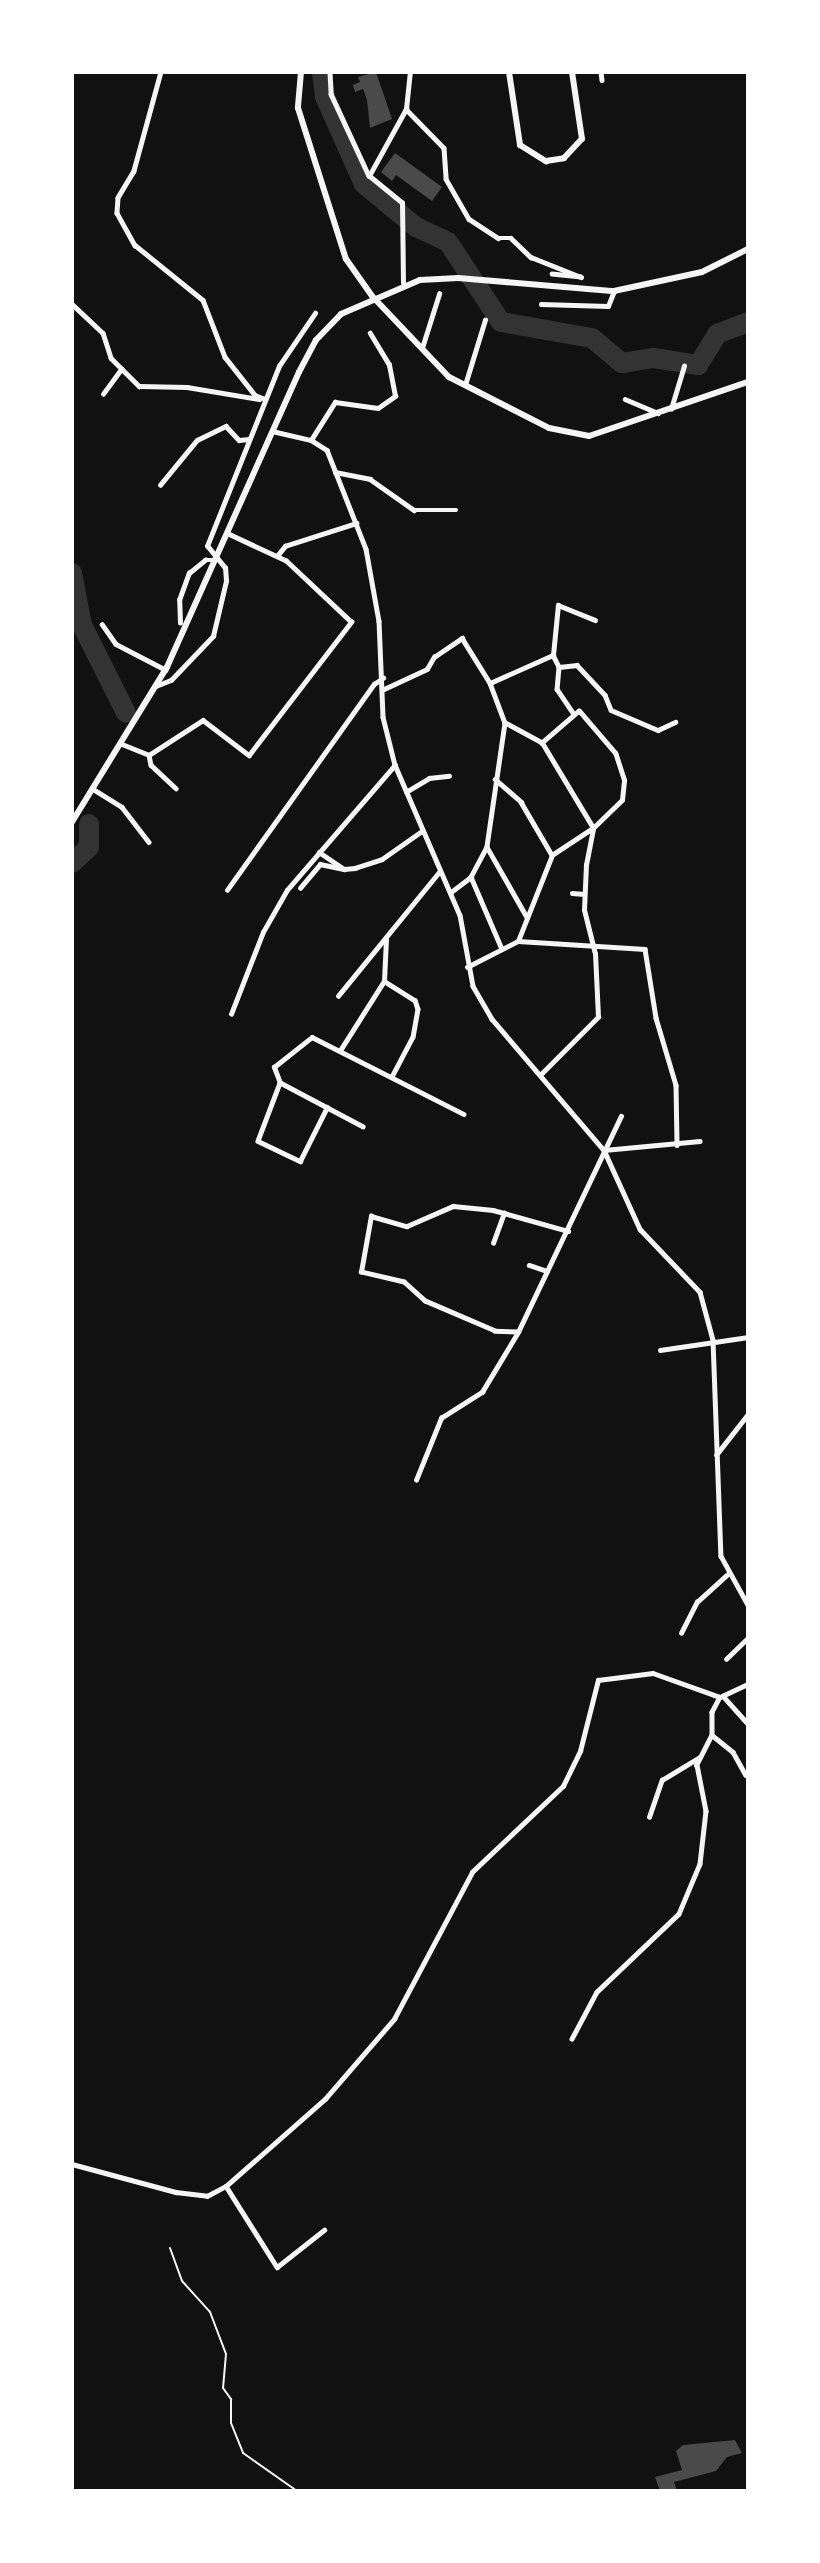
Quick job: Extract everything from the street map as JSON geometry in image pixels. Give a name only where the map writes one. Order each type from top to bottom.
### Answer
[{"type":"street","points":[[161,72],[134,171],[118,198],[117,213],[135,245],[203,300],[225,357],[255,395],[265,399]]},
{"type":"street","points":[[301,72],[298,108],[328,214],[351,269],[372,296],[439,369],[465,385],[574,435],[600,434],[748,382]]},
{"type":"street","points":[[330,72],[331,94],[369,176],[402,203],[403,283]]},
{"type":"street","points":[[369,176],[406,109],[410,72]]},
{"type":"street","points":[[509,72],[520,145],[546,161],[564,158],[582,139],[572,72]]},
{"type":"street","points":[[601,72],[602,80]]},
{"type":"street","points":[[406,109],[444,148],[446,179],[469,219],[498,238],[511,238],[531,257],[581,277],[552,274]]},
{"type":"street","points":[[72,822],[166,670],[217,560],[272,431],[316,340],[349,307],[403,283],[458,278],[614,291],[702,272],[748,249]]},
{"type":"street","points":[[541,304],[608,306],[614,291]]},
{"type":"street","points":[[422,348],[439,294]]},
{"type":"street","points":[[72,304],[103,333],[121,369],[144,389],[187,387],[265,399]]},
{"type":"street","points":[[156,686],[171,681],[213,636],[226,581],[217,560],[207,546],[265,399],[290,346],[315,313]]},
{"type":"street","points":[[465,385],[485,320]]},
{"type":"street","points":[[311,440],[335,402],[378,408],[395,396],[389,365],[370,333]]},
{"type":"street","points":[[671,409],[684,366]]},
{"type":"street","points":[[103,394],[121,369]]},
{"type":"street","points":[[625,399],[659,414]]},
{"type":"street","points":[[160,485],[197,440],[226,426],[239,440],[249,439]]},
{"type":"street","points":[[272,431],[311,440],[327,450],[356,523],[374,579],[384,688],[383,717],[395,765],[439,872],[451,892],[467,941],[467,967],[485,1009],[604,1150],[640,1229],[699,1292],[713,1340],[721,1556],[748,1605]]},
{"type":"street","points":[[335,472],[369,478],[414,510],[456,510]]},
{"type":"street","points":[[277,556],[285,546],[356,523]]},
{"type":"street","points":[[149,755],[203,720],[249,755],[351,622],[341,607],[321,597],[277,556],[228,534]]},
{"type":"street","points":[[180,623],[179,600],[189,573],[205,560],[217,560]]},
{"type":"street","points":[[518,941],[552,855],[593,828],[622,800],[622,768],[585,716],[573,713],[557,689],[559,667],[553,655],[558,605],[595,620]]},
{"type":"street","points":[[102,624],[116,644],[166,670]]},
{"type":"street","points":[[384,688],[427,669],[434,657],[462,638],[490,683],[505,723],[495,779],[487,847],[471,877],[451,892]]},
{"type":"street","points":[[490,683],[553,655]]},
{"type":"street","points":[[559,667],[577,665],[605,695],[611,710],[658,730],[675,723]]},
{"type":"street","points":[[227,890],[374,684],[383,678]]},
{"type":"street","points":[[543,743],[573,713]]},
{"type":"street","points":[[505,723],[543,743],[593,828],[584,894],[598,1017],[540,1075]]},
{"type":"street","points":[[122,744],[149,755]]},
{"type":"street","points":[[149,755],[151,765],[176,788]]},
{"type":"street","points":[[231,1014],[263,932],[287,890],[395,765]]},
{"type":"street","points":[[406,792],[429,778],[449,776]]},
{"type":"street","points":[[495,779],[521,802],[552,855]]},
{"type":"street","points":[[93,789],[122,807],[149,842]]},
{"type":"street","points":[[300,888],[320,864],[344,869],[382,859],[422,831]]},
{"type":"street","points":[[487,847],[527,917]]},
{"type":"street","points":[[319,852],[344,869]]},
{"type":"street","points":[[338,996],[370,951],[386,939],[439,872]]},
{"type":"street","points":[[471,877],[502,950]]},
{"type":"street","points":[[572,893],[584,894]]},
{"type":"street","points":[[341,1049],[384,981],[386,939]]},
{"type":"street","points":[[467,967],[518,941],[645,949],[656,1018],[676,1084],[677,1145]]},
{"type":"street","points":[[384,981],[415,1000],[418,1009],[413,1038],[392,1077]]},
{"type":"street","points":[[327,1107],[300,1161],[258,1141],[280,1083],[274,1067],[309,1036],[341,1049],[464,1114]]},
{"type":"street","points":[[280,1083],[363,1127]]},
{"type":"street","points":[[417,1480],[441,1418],[470,1405],[482,1392],[518,1332],[568,1231],[604,1150],[620,1129],[621,1116]]},
{"type":"street","points":[[604,1150],[677,1145],[700,1141]]},
{"type":"street","points":[[518,1332],[495,1331],[425,1301],[404,1282],[361,1272],[371,1216],[401,1226],[453,1206],[504,1213],[568,1231]]},
{"type":"street","points":[[493,1243],[504,1213]]},
{"type":"street","points":[[529,1264],[548,1271]]},
{"type":"street","points":[[660,1350],[713,1340],[748,1337]]},
{"type":"street","points":[[716,1455],[748,1414]]},
{"type":"street","points":[[681,1633],[697,1602],[729,1573]]},
{"type":"street","points":[[726,1659],[748,1638]]},
{"type":"street","points":[[72,2164],[176,2192],[207,2196],[226,2186],[325,2099],[394,2019],[472,1872],[563,1786],[580,1751],[598,1680],[653,1673],[721,1696],[748,1724]]},
{"type":"street","points":[[649,1817],[662,1780],[700,1757],[712,1735],[712,1712],[721,1696],[748,1684]]},
{"type":"street","points":[[712,1735],[733,1752],[746,1775]]},
{"type":"street","points":[[572,2039],[597,1992],[679,1914],[700,1864],[706,1811],[700,1757]]},
{"type":"street","points":[[226,2186],[277,2267],[324,2230]]},
{"type":"path","points":[[170,2248],[182,2281],[210,2312],[225,2354],[223,2388],[231,2399],[231,2423],[243,2453],[297,2491]]},
{"type":"building","points":[[376,72],[392,119],[370,128],[367,100],[363,89],[355,92],[353,85],[360,82],[358,77]]},
{"type":"building","points":[[395,153],[442,187],[432,201],[396,175],[392,181],[381,172]]},
{"type":"building","points":[[735,2440],[742,2453],[727,2457],[716,2471],[674,2482],[677,2491],[660,2491],[655,2477],[682,2470],[676,2451],[683,2445]]},
{"type":"waterway","points":[[322,72],[325,97],[364,184],[416,227],[448,242],[501,322],[592,338],[622,363],[654,358],[698,365],[717,334],[748,322]]},
{"type":"waterway","points":[[72,573],[82,625],[126,713]]},
{"type":"waterway","points":[[72,863],[89,847],[89,824]]}]
